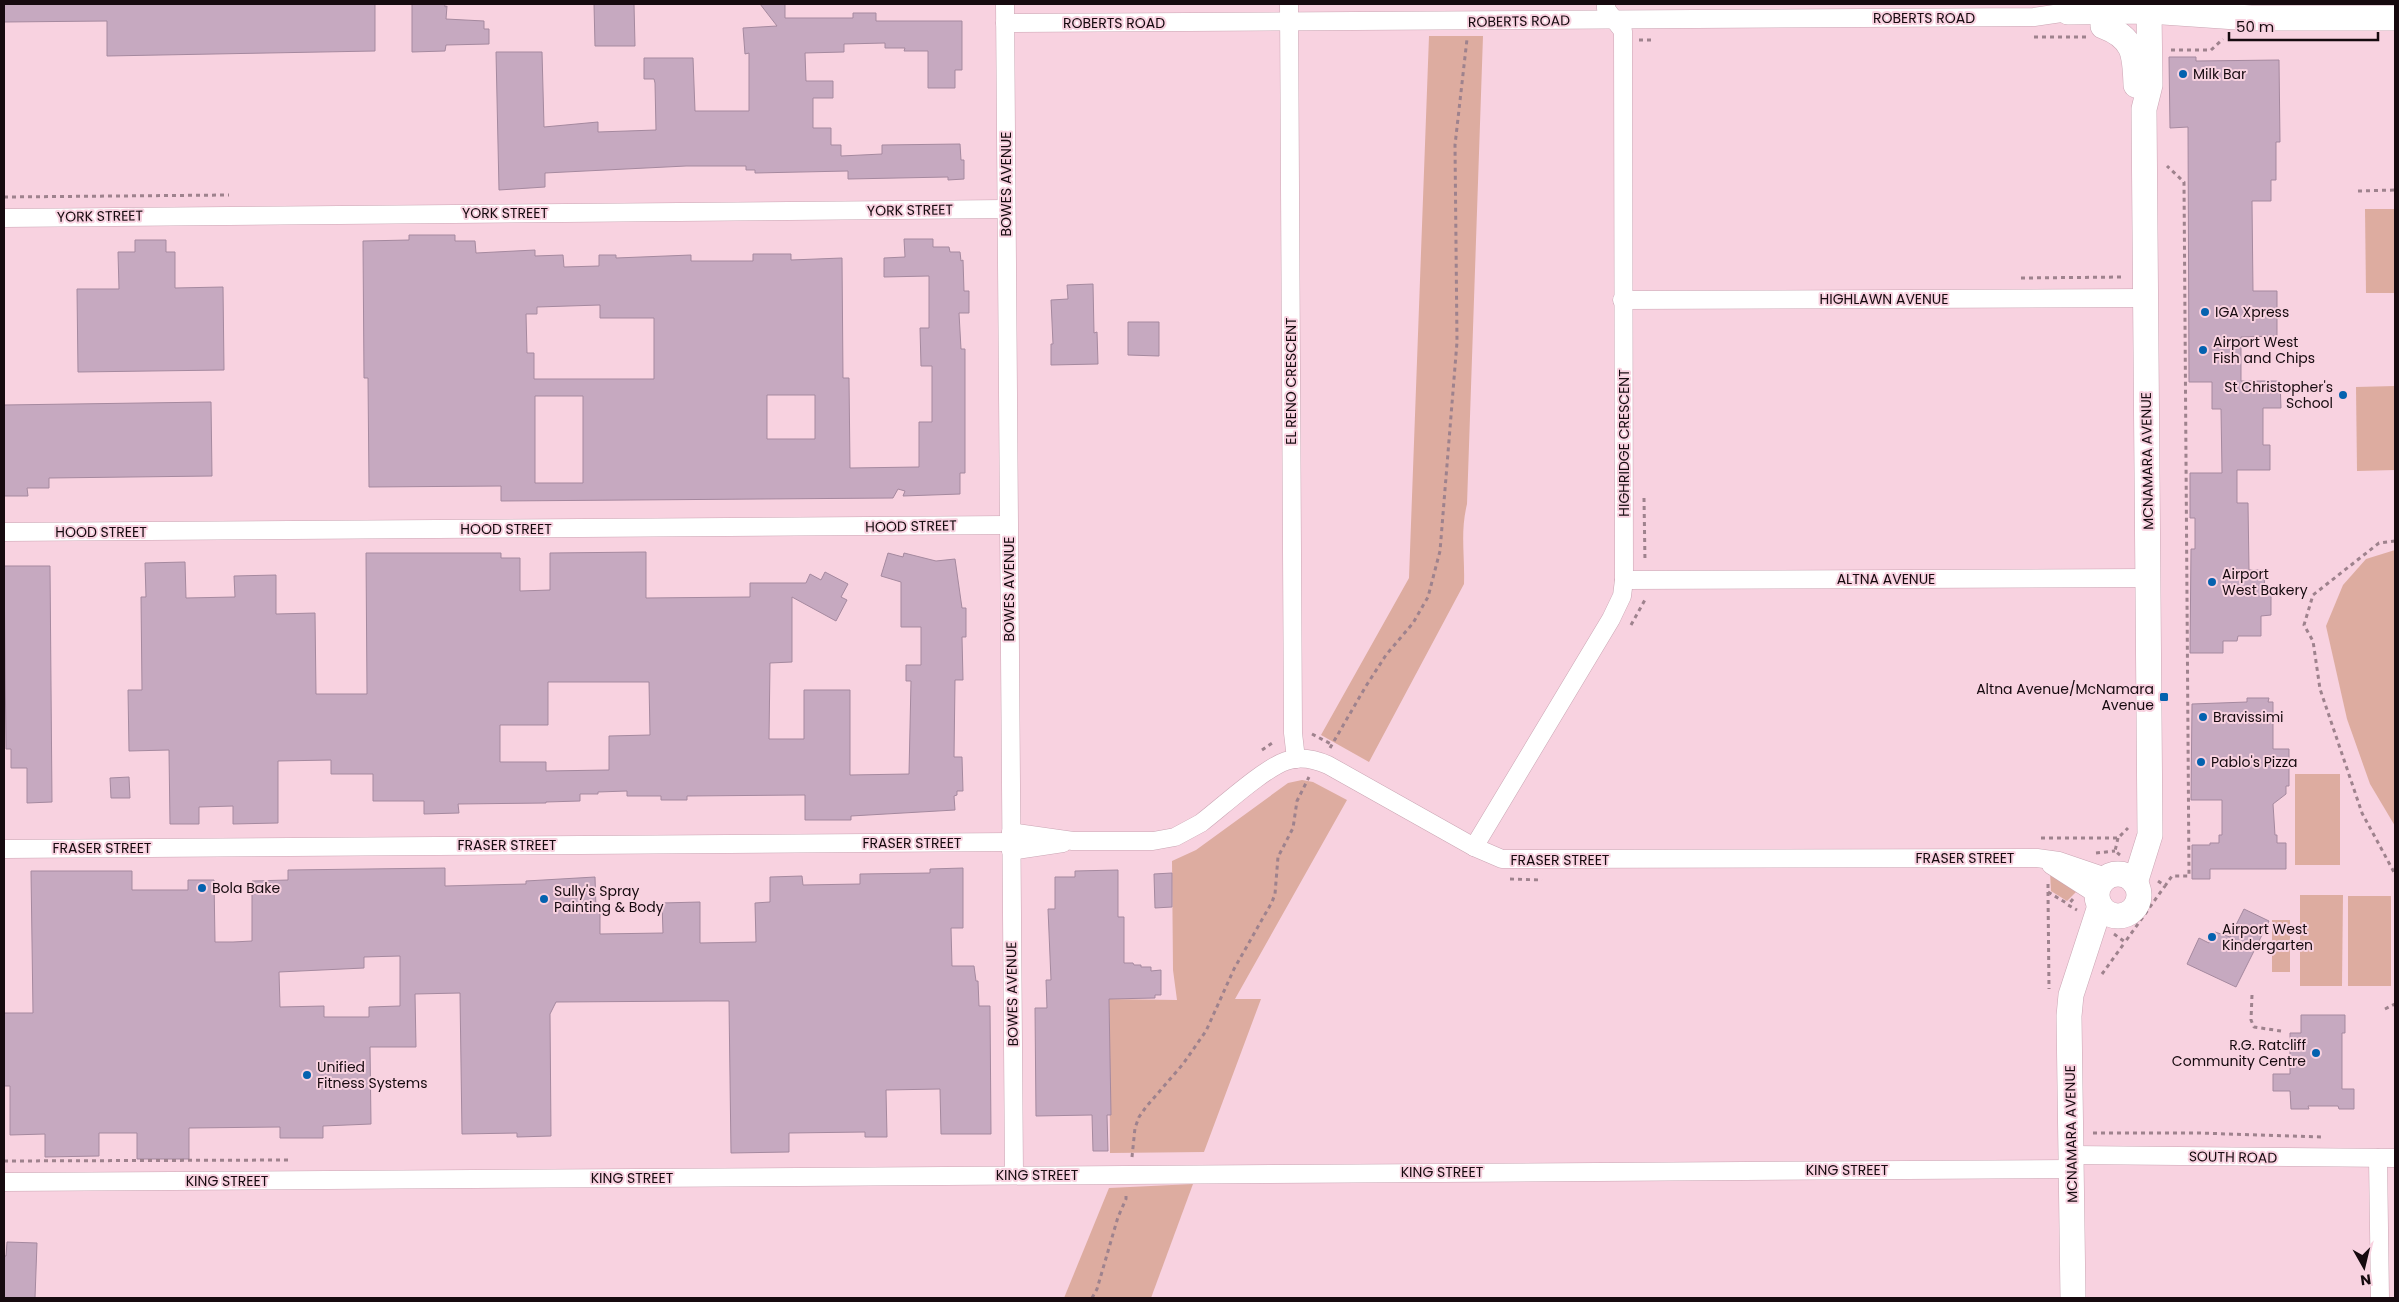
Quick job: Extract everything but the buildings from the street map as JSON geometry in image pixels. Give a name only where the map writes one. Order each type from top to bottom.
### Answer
[{"type":"street","name":"BOWES AVENUE","points":[[1005,4],[1014,1175]]},
{"type":"street","name":"EL RENO CRESCENT","points":[[1289,4],[1293,733],[1296,759]]},
{"type":"street","name":"HIGHRIDGE CRESCENT","points":[[1474,847],[1611,620],[1622,596],[1624,580],[1622,31],[1606,9],[1606,4]]},
{"type":"street","name":"ROBERTS ROAD","points":[[1005,23],[1289,23],[2034,17],[2068,13],[2109,13],[2149,19],[2395,18]]},
{"type":"street","name":"MCNAMARA AVENUE","points":[[2109,13],[2130,45],[2135,58],[2137,93],[2144,109]]},
{"type":"street","name":"MCNAMARA AVENUE","points":[[2089,977],[2117,875],[2150,835],[2140,820],[2148,578],[2136,297],[2144,109],[2150,85],[2149,19]]},
{"type":"street","name":"YORK STREET","points":[[4,218],[1006,209]]},
{"type":"street","name":"HIGHLAWN AVENUE","points":[[1622,300],[2136,297]]},
{"type":"street","name":"HOOD STREET","points":[[4,532],[1008,525]]},
{"type":"street","name":"ALTNA AVENUE","points":[[1624,580],[2148,578]]},
{"type":"street","name":"FRASER STREET","points":[[4,849],[1153,841],[1175,837],[1201,823],[1277,765],[1296,759],[1317,760],[1474,847],[1496,857],[1515,860],[2037,858],[2117,875]]},
{"type":"street","name":"MCNAMARA AVENUE","points":[[2073,1298],[2070,995],[2089,977],[2123,915],[2134,908],[2137,902],[2139,896],[2117,875]]},
{"type":"street","points":[[2117,875],[2112,915],[2123,915]]},
{"type":"street","points":[[2380,1298],[2387,1158]]},
{"type":"street","name":"SOUTH ROAD","points":[[2071,1162],[2387,1158]]},
{"type":"street","name":"KING STREET","points":[[4,1182],[1130,1174],[2071,1162]]},
{"type":"path","points":[[1092,1298],[1097,1288],[1118,1216],[1126,1199],[1135,1128],[1139,1118],[1146,1107],[1183,1064],[1206,1031],[1234,969],[1272,902],[1275,894],[1278,857],[1295,822],[1297,801],[1317,760],[1333,745],[1366,686],[1386,655],[1413,623],[1428,597],[1440,550],[1457,342],[1456,122],[1468,34],[1454,22]]},
{"type":"path","points":[[1641,40],[1641,50]]},
{"type":"path","points":[[2038,838],[2117,875],[2165,886],[2172,876],[2189,876],[2184,182],[2167,166],[2167,156]]},
{"type":"path","points":[[2358,190],[2395,190]]},
{"type":"path","points":[[2128,277],[2136,297]]},
{"type":"path","points":[[1626,633],[1646,600],[1644,493]]},
{"type":"path","points":[[2395,541],[2379,543],[2313,595],[2304,624],[2313,641],[2320,689],[2362,813],[2395,874]]},
{"type":"path","points":[[1258,753],[1274,741],[1293,733],[1306,731],[1333,745]]},
{"type":"path","points":[[2117,875],[2140,820]]},
{"type":"path","points":[[2089,977],[2124,942]]},
{"type":"path","points":[[2252,995],[2251,1020],[2254,1027],[2281,1031]]},
{"type":"path","points":[[2385,1010],[2395,1004]]},
{"type":"path","points":[[2091,1123],[2091,1133],[2198,1132],[2326,1137]]},
{"type":"path","points":[[1122,1155],[1142,1155]]},
{"type":"shaded area","points":[[1429,36],[1483,36],[1467,504],[1463,534],[1464,584],[1369,762],[1321,735],[1409,578]]},
{"type":"shaded area","points":[[2365,209],[2395,209],[2395,293],[2366,293]]},
{"type":"shaded area","points":[[2395,386],[2395,470],[2357,471],[2356,387]]},
{"type":"shaded area","points":[[2395,550],[2395,826],[2370,784],[2347,719],[2326,626],[2343,585],[2366,559]]},
{"type":"shaded area","points":[[2295,774],[2340,774],[2340,865],[2295,865]]},
{"type":"shaded area","points":[[1302,780],[1313,782],[1347,800],[1235,999],[1261,999],[1204,1152],[1110,1153],[1109,999],[1177,1000],[1173,970],[1172,861],[1196,850],[1288,783]]},
{"type":"shaded area","points":[[2050,872],[2077,891],[2067,901],[2051,891]]},
{"type":"shaded area","points":[[2300,895],[2343,895],[2342,986],[2300,986]]},
{"type":"shaded area","points":[[2348,896],[2391,896],[2391,986],[2348,986]]},
{"type":"shaded area","points":[[2272,920],[2290,920],[2290,972],[2272,972]]},
{"type":"shaded area","points":[[1193,1184],[1151,1298],[1064,1298],[1109,1188]]},
{"type":"place","name":"Milk Bar","points":[[2183,74]]},
{"type":"place","name":"IGA Xpress","points":[[2205,312]]},
{"type":"place","name":"Airport West Fish and Chips","points":[[2203,350]]},
{"type":"place","name":"St Christopher's School","points":[[2343,395]]},
{"type":"place","name":"Airport West Bakery","points":[[2212,582]]},
{"type":"place","name":"Altna Avenue/McNamara Avenue","points":[[2164,697]]},
{"type":"place","name":"Bravissimi","points":[[2203,717]]},
{"type":"place","name":"Pablo's Pizza","points":[[2201,762]]},
{"type":"place","name":"Bola Bake","points":[[202,888]]},
{"type":"place","name":"Sully's Spray Painting & Body","points":[[544,899]]},
{"type":"place","name":"Airport West Kindergarten","points":[[2212,937]]},
{"type":"place","name":"R.G. Ratcliff Community Centre","points":[[2316,1053]]},
{"type":"place","name":"Unified Fitness Systems","points":[[307,1075]]}]
